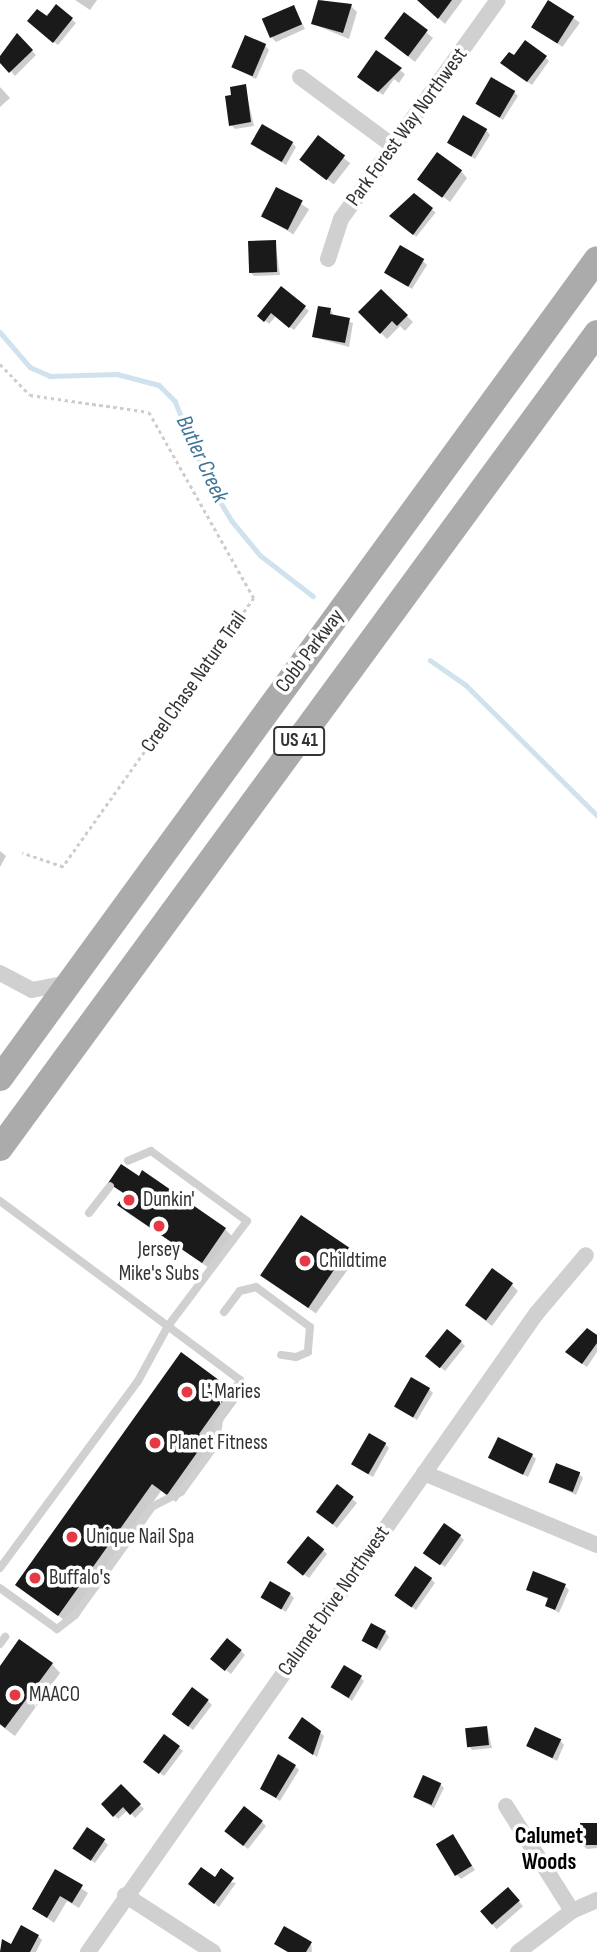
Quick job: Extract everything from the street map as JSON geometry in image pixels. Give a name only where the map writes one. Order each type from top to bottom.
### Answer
[{"type":"main road","name":"Cobb Parkway","points":[[0,1078],[597,259]]},
{"type":"main road","name":"Cobb Parkway","points":[[0,1148],[597,333]]},
{"type":"street","name":"Park Forest Way Northwest","points":[[328,259],[341,219],[498,0]]},
{"type":"street","points":[[300,77],[392,145]]},
{"type":"street","points":[[0,973],[32,990],[69,982]]},
{"type":"street","name":"Calumet Drive Northwest","points":[[88,1952],[125,1895],[536,1314],[586,1255]]},
{"type":"street","points":[[424,1473],[597,1545]]},
{"type":"street","points":[[506,1807],[572,1911]]},
{"type":"street","points":[[125,1895],[213,1952]]},
{"type":"street","points":[[518,1952],[572,1911],[597,1899]]},
{"type":"lane","points":[[0,1568],[138,1381],[168,1326],[247,1221],[150,1151],[128,1161]]},
{"type":"lane","points":[[89,1213],[110,1186]]},
{"type":"lane","points":[[0,1201],[240,1380],[219,1420],[216,1444],[181,1492],[152,1507],[75,1615],[57,1629],[0,1588]]},
{"type":"lane","points":[[224,1312],[240,1290],[256,1287],[310,1327],[308,1352],[296,1357],[281,1355]]},
{"type":"path","name":"Creel Chase Nature Trail","points":[[0,363],[30,395],[149,412],[254,598],[63,867],[22,853]]},
{"type":"building","points":[[318,0],[352,4],[343,33],[311,24]]},
{"type":"building","points":[[417,0],[452,0],[438,19]]},
{"type":"building","points":[[548,0],[574,16],[557,44],[531,27]]},
{"type":"building","points":[[56,4],[73,18],[53,43],[27,21],[37,9],[47,16]]},
{"type":"building","points":[[294,5],[302,24],[270,38],[262,19]]},
{"type":"building","points":[[404,12],[428,30],[408,56],[384,38]]},
{"type":"building","points":[[17,33],[33,50],[9,73],[0,63],[0,56]]},
{"type":"building","points":[[245,35],[266,44],[252,76],[231,67]]},
{"type":"building","points":[[525,40],[547,56],[527,82],[500,63],[509,52],[514,55]]},
{"type":"building","points":[[376,50],[402,68],[378,92],[357,77]]},
{"type":"building","points":[[491,77],[515,91],[500,118],[476,104]]},
{"type":"building","points":[[246,84],[251,122],[229,126],[225,96],[231,95],[230,87]]},
{"type":"building","points":[[463,115],[487,129],[471,157],[447,143]]},
{"type":"building","points":[[262,124],[293,142],[282,162],[251,144]]},
{"type":"building","points":[[318,135],[345,155],[326,180],[299,160]]},
{"type":"building","points":[[437,152],[462,170],[442,198],[417,180]]},
{"type":"building","points":[[276,187],[303,201],[288,230],[261,216]]},
{"type":"building","points":[[414,193],[433,208],[413,235],[389,216]]},
{"type":"building","points":[[276,240],[277,272],[249,273],[248,241]]},
{"type":"building","points":[[400,245],[424,259],[408,287],[384,273]]},
{"type":"building","points":[[281,286],[306,306],[289,328],[271,313],[264,322],[257,316]]},
{"type":"building","points":[[381,289],[408,315],[397,326],[392,321],[380,334],[358,312]]},
{"type":"building","points":[[318,306],[331,308],[330,314],[350,318],[345,343],[312,337]]},
{"type":"building","points":[[121,1164],[139,1176],[142,1170],[226,1228],[202,1263],[117,1205],[125,1194],[108,1183]]},
{"type":"building","name":"Childtime","points":[[301,1215],[349,1247],[308,1308],[260,1276]]},
{"type":"building","points":[[492,1268],[513,1283],[486,1320],[465,1305]]},
{"type":"building","points":[[587,1328],[597,1335],[597,1343],[582,1364],[565,1352]]},
{"type":"building","points":[[447,1329],[462,1341],[440,1368],[425,1356]]},
{"type":"building","points":[[181,1352],[231,1389],[199,1434],[206,1440],[167,1495],[152,1484],[58,1616],[15,1585]]},
{"type":"building","points":[[411,1377],[430,1388],[413,1417],[394,1406]]},
{"type":"building","points":[[369,1433],[386,1443],[368,1474],[351,1464]]},
{"type":"building","points":[[498,1437],[533,1454],[523,1475],[488,1458]]},
{"type":"building","points":[[556,1463],[580,1472],[573,1492],[548,1483]]},
{"type":"building","points":[[337,1484],[354,1497],[333,1525],[316,1512]]},
{"type":"building","points":[[444,1523],[461,1535],[440,1565],[423,1553]]},
{"type":"building","points":[[308,1536],[324,1549],[303,1576],[287,1562]]},
{"type":"building","points":[[415,1566],[432,1578],[412,1608],[394,1595]]},
{"type":"building","points":[[533,1571],[566,1584],[555,1610],[545,1606],[548,1598],[526,1590]]},
{"type":"building","points":[[270,1581],[291,1593],[281,1609],[260,1597]]},
{"type":"building","points":[[371,1623],[386,1631],[377,1649],[362,1641]]},
{"type":"building","points":[[227,1638],[242,1650],[225,1671],[210,1659]]},
{"type":"building","name":"MAACO","points":[[19,1639],[53,1663],[5,1728],[0,1724],[0,1666]]},
{"type":"building","points":[[344,1665],[362,1676],[349,1698],[331,1687]]},
{"type":"building","points":[[192,1687],[209,1700],[188,1727],[172,1714]]},
{"type":"building","points":[[302,1717],[321,1731],[313,1755],[288,1738]]},
{"type":"building","points":[[487,1726],[489,1745],[467,1747],[465,1728]]},
{"type":"building","points":[[535,1727],[561,1739],[552,1758],[526,1746]]},
{"type":"building","points":[[164,1734],[180,1746],[159,1774],[143,1762]]},
{"type":"building","points":[[278,1754],[296,1765],[276,1798],[260,1789]]},
{"type":"building","points":[[423,1775],[441,1783],[432,1805],[413,1797]]},
{"type":"building","points":[[121,1784],[141,1804],[130,1815],[123,1807],[113,1817],[101,1804]]},
{"type":"building","points":[[244,1806],[263,1821],[243,1846],[224,1831]]},
{"type":"building","points":[[580,1823],[597,1823],[597,1845],[580,1845]]},
{"type":"building","points":[[87,1827],[105,1839],[91,1861],[72,1849]]},
{"type":"building","points":[[453,1834],[472,1866],[455,1876],[436,1844]]},
{"type":"building","points":[[201,1867],[215,1877],[221,1868],[234,1878],[214,1904],[188,1884]]},
{"type":"building","points":[[55,1869],[83,1885],[72,1903],[60,1896],[47,1918],[32,1909]]},
{"type":"building","points":[[508,1887],[520,1901],[492,1925],[480,1911]]},
{"type":"building","points":[[21,1925],[39,1935],[30,1952],[0,1952],[2,1939],[11,1944]]},
{"type":"building","points":[[284,1926],[312,1942],[306,1952],[288,1952],[274,1944]]},
{"type":"waterway","name":"Butler Creek","points":[[0,332],[30,367],[50,376],[117,374],[159,385],[175,401],[209,483],[232,521],[260,555],[313,596]]},
{"type":"waterway","name":"Butler Creek","points":[[430,660],[466,685],[597,815]]},
{"type":"place","name":"Dunkin'","points":[[129,1200]]},
{"type":"place","name":"Jersey Mike's Subs","points":[[159,1226]]},
{"type":"place","name":"Childtime","points":[[305,1261]]},
{"type":"place","name":"L' Maries","points":[[187,1392]]},
{"type":"place","name":"Planet Fitness","points":[[155,1443]]},
{"type":"place","name":"Unique Nail Spa","points":[[72,1537]]},
{"type":"place","name":"Buffalo's","points":[[35,1578]]},
{"type":"place","name":"MAACO","points":[[15,1695]]},
{"type":"district","name":"Calumet Woods","points":[[549,1849]]}]
